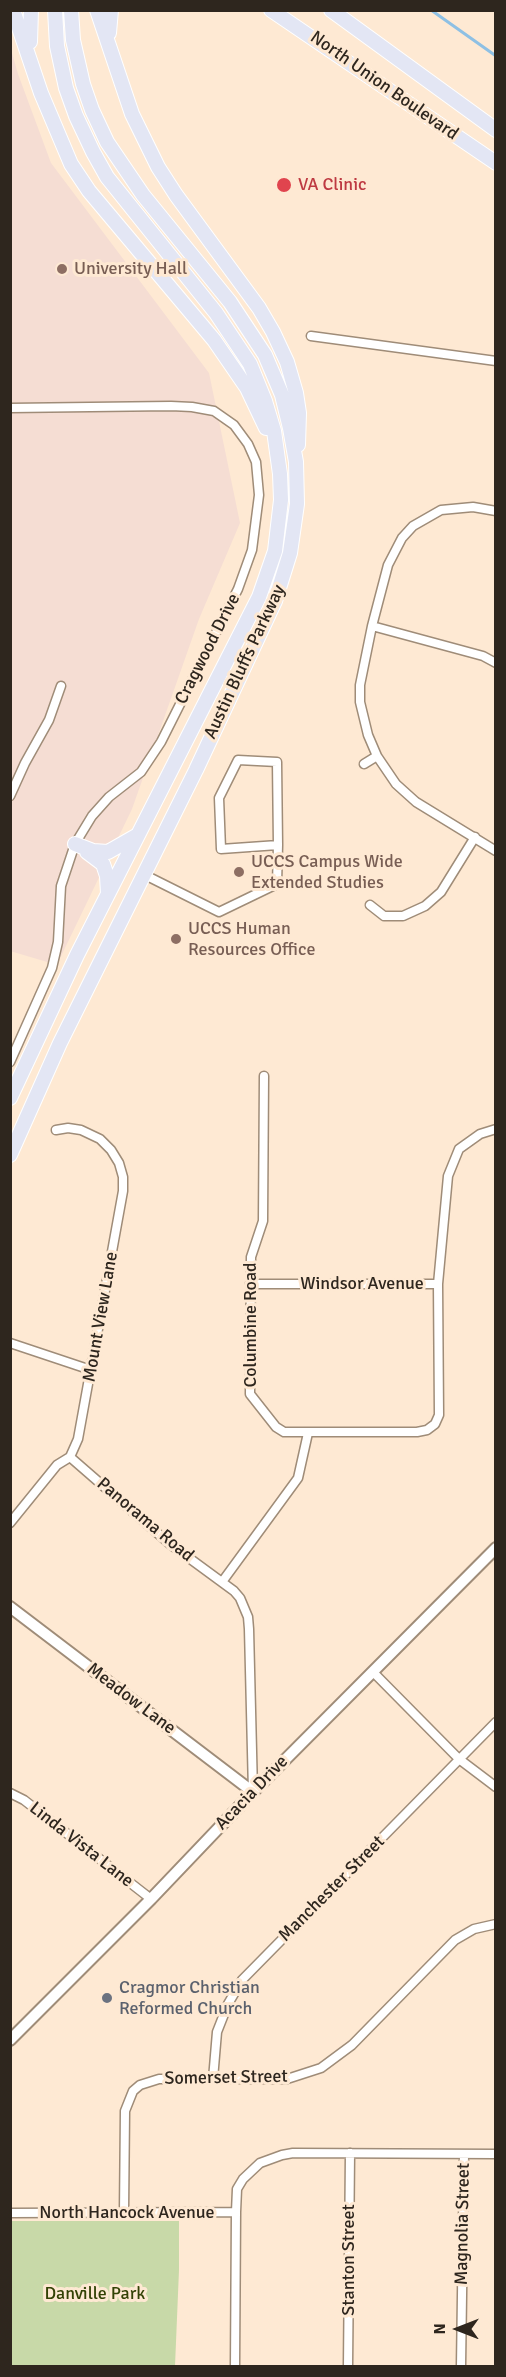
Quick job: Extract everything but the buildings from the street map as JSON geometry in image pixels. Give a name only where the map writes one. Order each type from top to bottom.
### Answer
[{"type":"main road","points":[[13,10],[52,123],[71,164],[89,190],[231,362],[247,388],[277,448]]},
{"type":"main road","points":[[31,10],[29,34],[32,64]]},
{"type":"main road","name":"Austin Bluffs Parkway","points":[[10,1098],[136,836],[248,622],[268,575],[279,525],[281,491],[277,448],[265,401],[250,363],[216,313],[107,177],[76,116],[61,66],[54,10]]},
{"type":"main road","name":"Austin Bluffs Parkway","points":[[10,1155],[60,1043],[142,874],[196,770],[275,601],[285,575],[295,528],[296,462],[282,395],[265,355],[230,302],[143,195],[99,126],[83,84],[71,10]]},
{"type":"main road","points":[[97,10],[132,114],[158,167],[259,308],[286,362],[299,413],[296,462]]},
{"type":"main road","points":[[110,44],[111,10]]},
{"type":"main road","name":"North Union Boulevard","points":[[271,10],[495,163]]},
{"type":"main road","name":"North Union Boulevard","points":[[331,10],[495,130]]},
{"type":"main road","points":[[75,844],[93,851],[108,852],[136,836],[137,864],[142,874]]},
{"type":"main road","points":[[75,844],[103,864],[107,876],[108,894]]},
{"type":"street","points":[[311,336],[495,361]]},
{"type":"street","name":"Cragwood Drive","points":[[10,408],[171,406],[214,411],[234,425],[248,444],[256,462],[259,495],[255,533],[245,571],[232,603],[154,755],[141,772],[101,805],[75,844],[61,886],[58,942],[52,968],[10,1062]]},
{"type":"street","points":[[495,511],[487,508],[459,507],[441,510],[413,526],[394,551],[372,626],[362,671],[360,702],[368,735],[377,756],[406,794],[495,851]]},
{"type":"street","points":[[372,626],[483,656],[495,663]]},
{"type":"street","points":[[10,796],[49,720],[61,686]]},
{"type":"street","points":[[364,764],[377,756]]},
{"type":"street","points":[[142,874],[219,912],[277,884],[278,845],[277,762],[238,760],[219,798],[221,849],[278,845]]},
{"type":"street","points":[[370,905],[384,916],[403,916],[425,906],[441,892],[475,837]]},
{"type":"street","name":"Columbine Road","points":[[264,1076],[262,1221],[250,1257],[250,1394],[276,1427],[284,1432],[308,1433],[417,1432],[427,1430],[435,1424],[439,1415],[438,1284]]},
{"type":"street","name":"Mount View Lane","points":[[10,1523],[57,1465],[70,1457],[78,1439],[123,1191],[123,1177],[115,1157],[100,1139],[81,1130],[68,1128],[56,1130]]},
{"type":"street","name":"Windsor Avenue","points":[[250,1284],[438,1284],[445,1196],[452,1162],[459,1149],[470,1140],[495,1129]]},
{"type":"street","points":[[10,1343],[91,1370]]},
{"type":"street","points":[[253,1792],[248,1617],[240,1598],[222,1582],[298,1478],[308,1433]]},
{"type":"street","name":"Panorama Road","points":[[70,1457],[170,1544],[222,1582]]},
{"type":"street","name":"Acacia Drive","points":[[10,2040],[495,1548]]},
{"type":"street","name":"Meadow Lane","points":[[10,1607],[253,1792]]},
{"type":"street","points":[[373,1672],[459,1759],[495,1787]]},
{"type":"street","name":"Manchester Street","points":[[213,2079],[217,2032],[228,2004],[242,1980],[495,1722]]},
{"type":"street","name":"Linda Vista Lane","points":[[10,1793],[24,1800],[151,1899]]},
{"type":"street","name":"Somerset Street","points":[[124,2212],[124,2111],[133,2091],[140,2085],[159,2079],[287,2079],[321,2068],[352,2045],[455,1940],[474,1929],[495,1924]]},
{"type":"street","name":"North Hancock Avenue","points":[[10,2213],[236,2212],[237,2189],[243,2179],[260,2163],[293,2153],[495,2154]]},
{"type":"street","name":"Stanton Street","points":[[348,2367],[350,2153]]},
{"type":"street","name":"Magnolia Street","points":[[461,2367],[464,2154]]},
{"type":"street","points":[[236,2212],[236,2367]]},
{"type":"shaded area","points":[[10,46],[51,163],[209,373],[240,523],[199,619],[132,809],[11,1060],[54,964],[10,951]]},
{"type":"green space","name":"Danville Park","points":[[11,2221],[179,2221],[175,2366],[11,2366]]},
{"type":"waterway","points":[[431,10],[496,56]]},
{"type":"place","name":"VA Clinic","points":[[284,185]]},
{"type":"place","name":"University Hall","points":[[62,269]]},
{"type":"place","name":"UCCS Campus Wide Extended Studies","points":[[239,872]]},
{"type":"place","name":"UCCS Human Resources Office","points":[[176,939]]},
{"type":"place","name":"Cragmor Christian Reformed Church","points":[[107,1998]]}]
